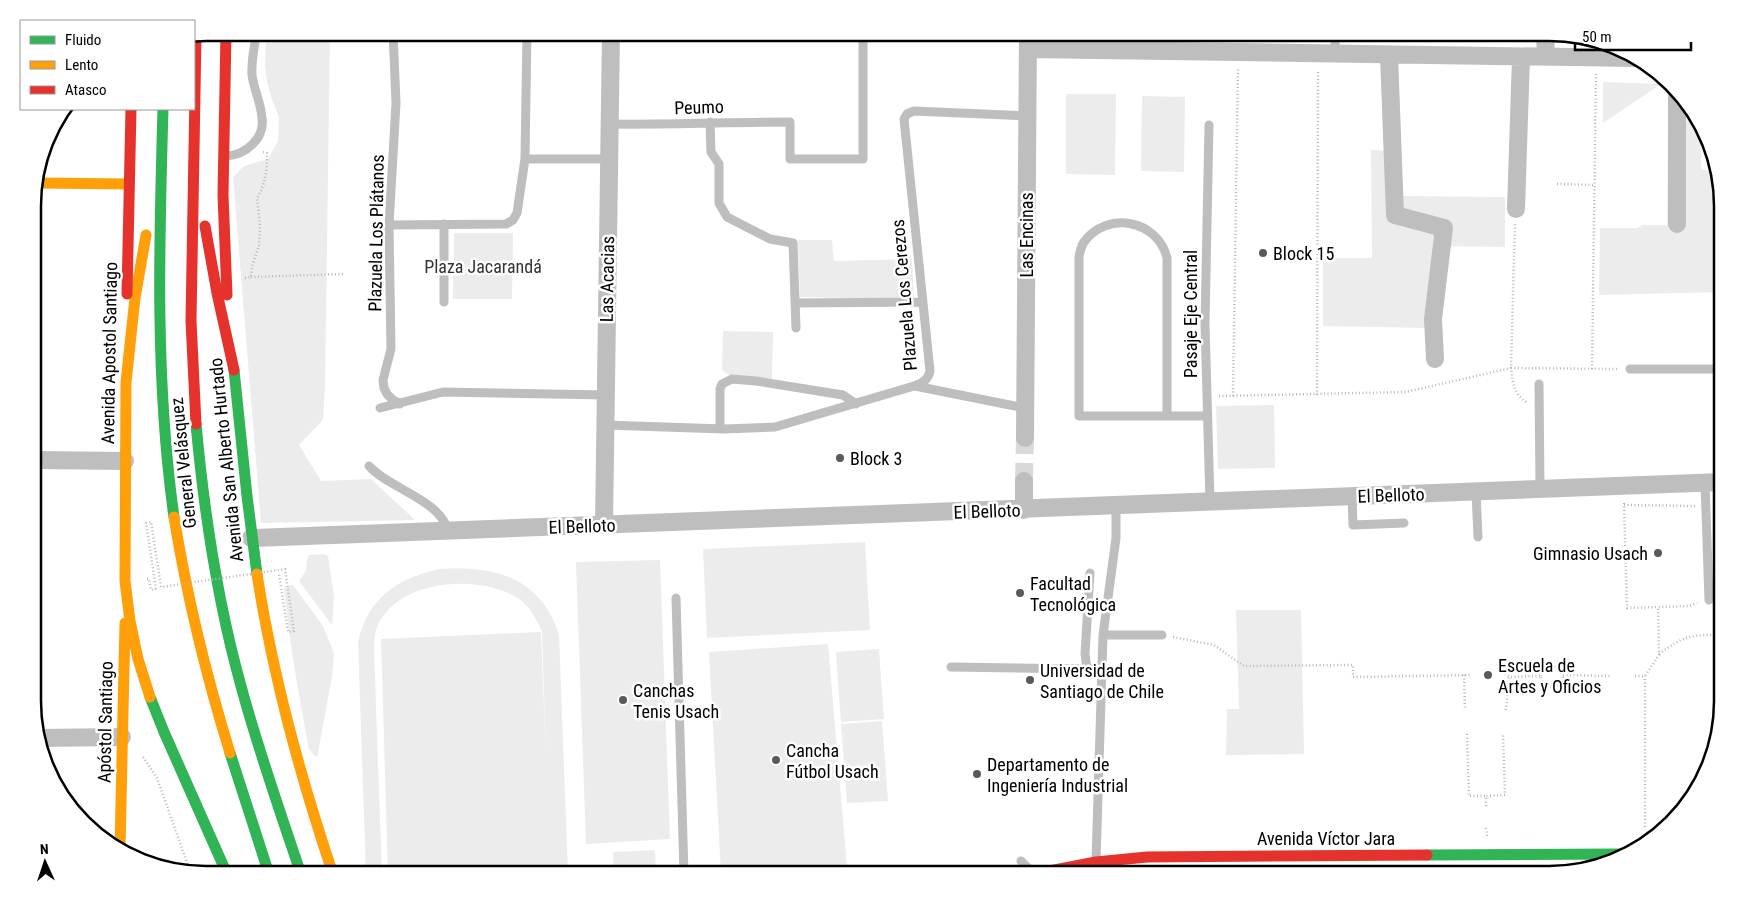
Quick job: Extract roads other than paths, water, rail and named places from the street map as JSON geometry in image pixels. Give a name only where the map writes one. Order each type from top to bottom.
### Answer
[{"type":"main road","name":"General Velásquez","points":[[195,93],[196,42]]},
{"type":"main road","name":"Avenida San Alberto Hurtado","points":[[226,42],[224,233],[226,278],[251,538],[265,623],[285,713],[300,772],[330,866]]},
{"type":"main road","name":"Avenida Apostol Santiago","points":[[126,597],[125,461],[131,110]]},
{"type":"main road","name":"General Velásquez","points":[[163,110],[159,323],[164,416],[174,516],[189,602],[203,663],[232,764],[266,866]]},
{"type":"main road","name":"General Velásquez","points":[[195,110],[192,361],[196,441],[209,536],[240,684],[254,733],[298,866]]},
{"type":"main road","points":[[126,382],[135,298],[162,148]]},
{"type":"main road","points":[[194,152],[210,256],[234,370]]},
{"type":"main road","points":[[43,184],[129,184]]},
{"type":"main road","points":[[126,597],[135,645],[151,700],[170,750],[223,866]]},
{"type":"main road","name":"Apóstol Santiago","points":[[120,841],[126,597]]},
{"type":"main road","name":"Avenida Víctor Jara","points":[[1079,865],[1121,858],[1173,856],[1609,854]]},
{"type":"street","name":"Las Encinas","points":[[1025,438],[1028,41]]},
{"type":"street","points":[[1035,41],[1238,52],[1622,58]]},
{"type":"street","points":[[1545,41],[1546,57]]},
{"type":"street","name":"Las Acacias","points":[[604,525],[611,42]]},
{"type":"street","points":[[1389,55],[1395,215],[1444,228],[1433,319],[1435,359]]},
{"type":"street","points":[[1516,209],[1521,57]]},
{"type":"street","points":[[1677,103],[1677,224]]},
{"type":"street","points":[[41,460],[125,461]]},
{"type":"street","points":[[1024,481],[1024,510]]},
{"type":"street","name":"El Belloto","points":[[251,538],[1713,483]]},
{"type":"street","points":[[46,738],[122,737]]},
{"type":"lane","points":[[1326,54],[1331,41]]},
{"type":"lane","points":[[224,156],[231,156],[246,150],[257,139],[262,125],[263,118],[254,89],[252,67],[256,42]]},
{"type":"lane","name":"Plazuela Los Plátanos","points":[[393,42],[396,103],[389,225],[391,349],[382,380],[387,394],[400,404]]},
{"type":"lane","points":[[389,225],[506,224],[513,220],[517,213],[526,160],[527,42]]},
{"type":"lane","name":"Peumo","points":[[610,124],[790,122],[790,159],[863,159],[864,42]]},
{"type":"lane","name":"Plazuela Los Cerezos","points":[[605,425],[720,429],[775,427],[924,382],[930,371],[904,119],[907,114],[914,111],[1027,116]]},
{"type":"lane","points":[[710,122],[711,152],[718,164],[719,203],[722,211],[727,216],[770,239],[793,243],[796,328]]},
{"type":"lane","name":"Pasaje Eje Central","points":[[1209,125],[1205,324],[1210,502]]},
{"type":"lane","points":[[526,160],[609,159]]},
{"type":"lane","points":[[1166,416],[1168,258],[1165,249],[1152,232],[1139,226],[1119,223],[1104,227],[1091,234],[1082,244],[1079,257],[1080,416],[1166,416],[1208,416]]},
{"type":"lane","points":[[444,224],[444,302]]},
{"type":"lane","points":[[795,303],[922,302]]},
{"type":"lane","points":[[1630,369],[1714,369]]},
{"type":"lane","points":[[720,429],[720,389],[722,384],[732,380],[756,381],[843,396],[856,404]]},
{"type":"lane","points":[[1539,384],[1540,489]]},
{"type":"lane","points":[[914,386],[1025,408]]},
{"type":"lane","points":[[380,408],[443,392],[606,395]]},
{"type":"lane","points":[[369,466],[383,479],[412,493],[424,502],[445,522],[448,531]]},
{"type":"lane","points":[[1709,600],[1706,506],[1713,483]]},
{"type":"lane","points":[[1476,492],[1478,537]]},
{"type":"lane","points":[[1352,497],[1353,525],[1404,523]]},
{"type":"lane","points":[[1096,862],[1103,635],[1116,538],[1116,506]]},
{"type":"lane","points":[[1087,669],[1090,573]]},
{"type":"lane","points":[[676,598],[684,866]]},
{"type":"lane","points":[[1103,635],[1162,635]]},
{"type":"lane","points":[[951,667],[1087,669],[1103,667]]},
{"type":"lane","points":[[1021,861],[1025,865]]},
{"type":"tunnel","points":[[1024,481],[1025,438]]},
{"type":"place","name":"Block 15","points":[[1263,253]]},
{"type":"place","name":"Block 3","points":[[840,458]]},
{"type":"place","name":"Gimnasio Usach","points":[[1658,553]]},
{"type":"place","name":"Facultad Tecnológica","points":[[1020,593]]},
{"type":"place","name":"Escuela de Artes y Oficios","points":[[1488,675]]},
{"type":"place","name":"Universidad de Santiago de Chile","points":[[1030,680]]},
{"type":"place","name":"Canchas Tenis Usach","points":[[623,700]]},
{"type":"place","name":"Cancha Fútbol Usach","points":[[776,760]]},
{"type":"place","name":"Departamento de Ingeniería Industrial","points":[[977,774]]},
{"type":"park label","name":"Plaza Jacarandá","points":[[483,266]]}]
